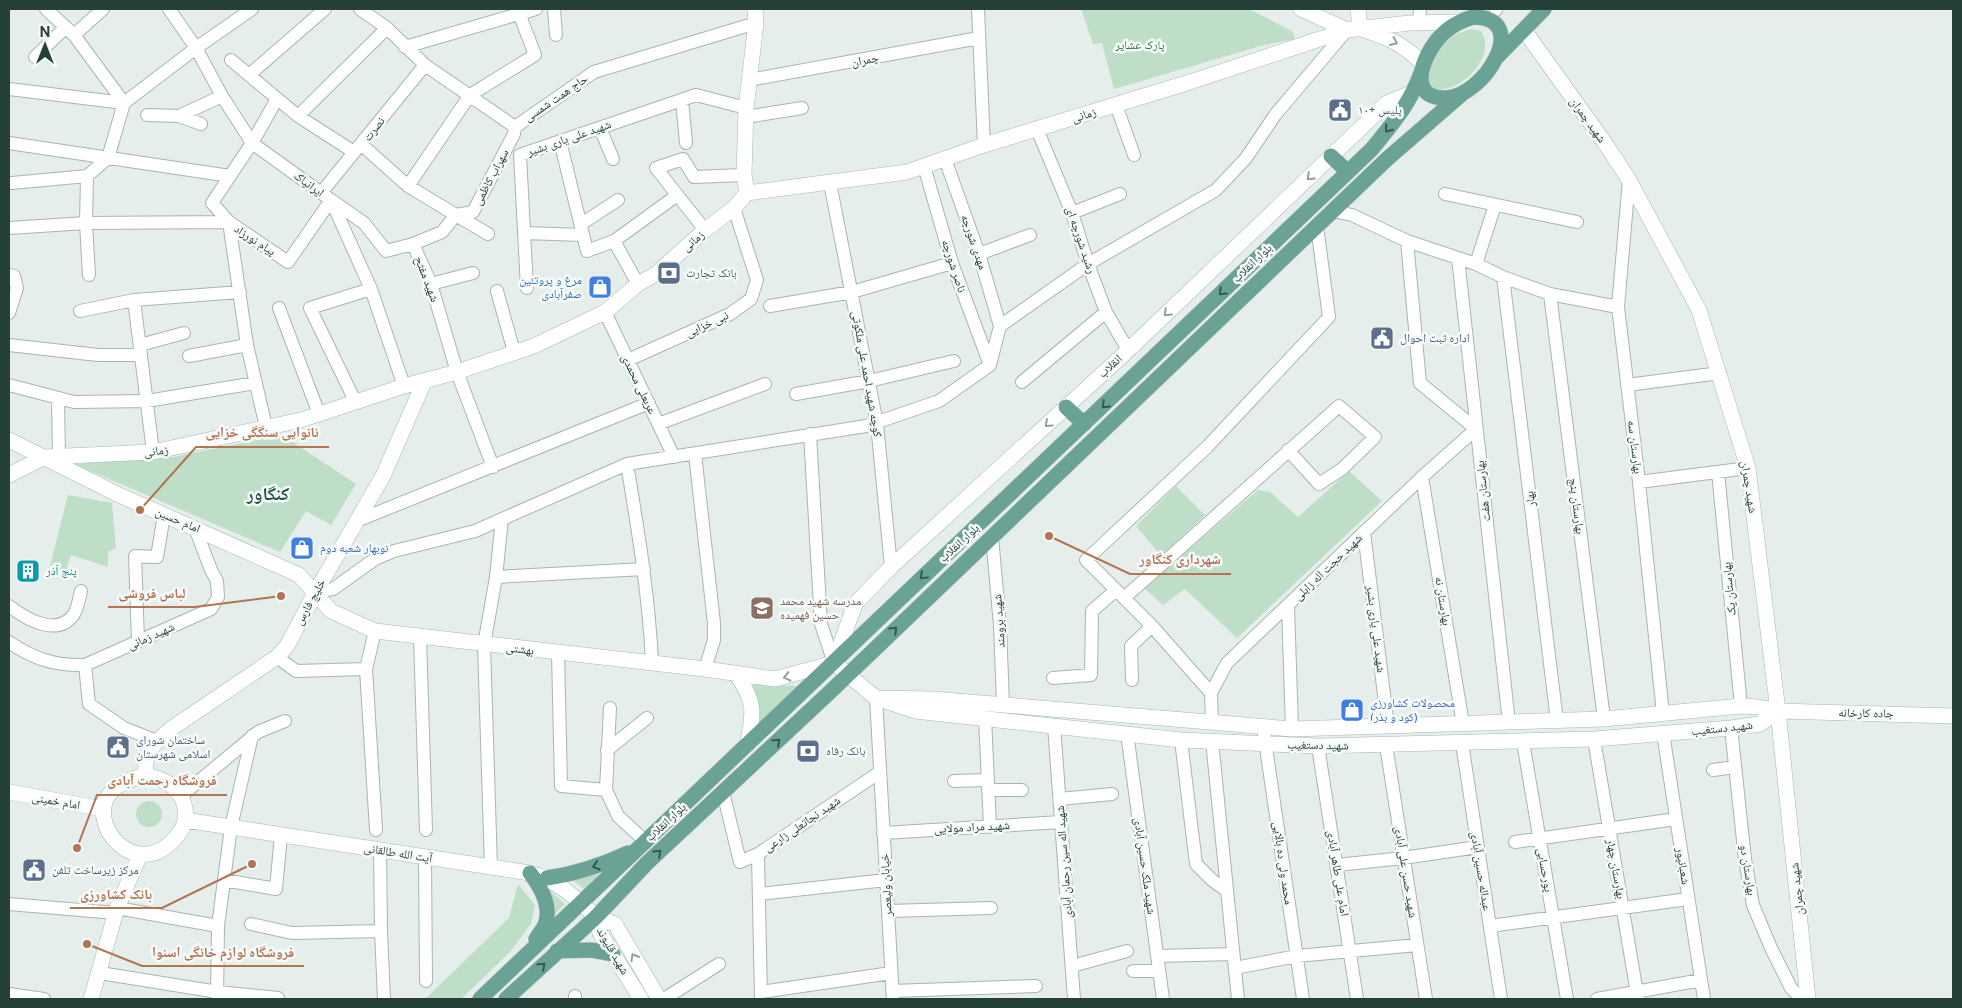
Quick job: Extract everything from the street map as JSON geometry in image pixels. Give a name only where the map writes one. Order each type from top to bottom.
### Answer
[{"type":"main road","points":[[1301,9],[1354,29],[1382,36],[1408,48],[1422,68]]},
{"type":"main road","points":[[1354,29],[1358,9]]},
{"type":"main road","points":[[1497,9],[1466,19],[1445,31],[1433,44],[1422,68],[1422,84],[1427,94],[1437,98],[1450,98],[1463,93],[1477,84],[1497,58],[1544,9]]},
{"type":"main road","points":[[747,193],[744,175],[746,112],[755,16]]},
{"type":"main road","name":"زمانی","points":[[52,457],[153,452],[266,428],[457,372],[534,346],[605,312],[638,284],[656,274],[705,230],[734,208],[747,193],[907,172],[984,145],[1354,29],[1420,16],[1466,19]]},
{"type":"main road","points":[[1466,19],[1485,17],[1495,22],[1500,31],[1501,44],[1497,58]]},
{"type":"main road","name":"شهید چمران","points":[[1524,30],[1605,143],[1629,180],[1699,310],[1748,468],[1778,712],[1808,999]]},
{"type":"main road","name":"بلوار انقلاب","points":[[480,999],[582,904],[834,663],[868,628],[1348,172],[1378,142],[1401,114],[1414,92],[1422,68]]},
{"type":"main road","name":"انقلاب","points":[[834,663],[855,604],[891,567],[1128,350],[1388,103],[1414,92]]},
{"type":"main road","name":"بلوار انقلاب","points":[[506,999],[596,917],[647,863],[848,675],[1317,226],[1387,160],[1463,93]]},
{"type":"main road","points":[[1331,156],[1348,172]]},
{"type":"main road","name":"خلیج فارس","points":[[146,775],[144,766],[148,751],[158,740],[172,728],[277,657],[287,646],[315,593],[384,476],[424,382]]},
{"type":"main road","points":[[1066,407],[1084,424]]},
{"type":"main road","name":"امام حسین","points":[[9,440],[52,457],[117,494],[299,576],[315,593]]},
{"type":"main road","points":[[9,475],[52,457]]},
{"type":"main road","name":"بهشتی","points":[[315,593],[331,611],[375,631],[775,679],[834,663]]},
{"type":"main road","points":[[834,663],[876,698]]},
{"type":"main road","points":[[736,674],[750,697],[753,711],[747,745]]},
{"type":"main road","name":"شهید دستغیب","points":[[876,698],[933,699],[1292,729],[1604,719],[1741,706],[1758,707],[1778,712]]},
{"type":"main road","name":"شهید دستغیب","points":[[876,698],[915,711],[1181,740],[1318,746],[1594,739],[1760,724],[1778,712]]},
{"type":"main road","name":"جاده کارخانه","points":[[1778,712],[1953,716]]},
{"type":"main road","points":[[1212,722],[1212,741]]},
{"type":"main road","points":[[1291,745],[1292,729]]},
{"type":"main road","points":[[146,775],[173,786],[181,796],[185,808],[185,820],[181,832],[163,850],[140,855],[130,852],[117,844],[106,826],[102,809],[110,792],[126,781],[146,775]]},
{"type":"main road","name":"امام خمینی","points":[[9,792],[102,809]]},
{"type":"main road","name":"آیت الله طالقانی","points":[[185,820],[530,873],[546,878],[570,892],[596,917]]},
{"type":"main road","points":[[546,878],[570,875],[608,862],[643,844]]},
{"type":"main road","points":[[91,999],[100,973],[116,911],[140,855]]},
{"type":"main road","points":[[527,954],[546,922],[546,904],[542,890],[530,873]]},
{"type":"main road","name":"شهید قلیوند","points":[[596,917],[600,933],[641,999]]},
{"type":"main road","name":"شهید قلیوند","points":[[596,917],[615,924],[658,999]]},
{"type":"main road","points":[[557,951],[591,950],[614,954]]},
{"type":"street","points":[[46,9],[70,31],[124,103]]},
{"type":"street","points":[[35,57],[103,9]]},
{"type":"street","name":"ایرانپاک","points":[[170,9],[196,48],[222,96],[252,143],[326,197],[371,289],[404,386]]},
{"type":"street","points":[[12,183],[87,176],[108,158],[124,103],[196,48],[252,9]]},
{"type":"street","points":[[249,75],[325,9]]},
{"type":"street","name":"حاج همت شمسی","points":[[362,9],[387,28],[425,65],[515,126],[594,72],[755,16]]},
{"type":"street","points":[[405,47],[536,9]]},
{"type":"street","points":[[554,9],[556,35]]},
{"type":"street","points":[[978,9],[984,145]]},
{"type":"street","points":[[408,186],[470,95],[535,55],[519,13]]},
{"type":"street","points":[[298,116],[387,28]]},
{"type":"street","points":[[315,593],[333,589],[374,559],[394,551],[475,532],[627,464],[877,424],[939,401],[990,365],[1000,326],[1088,264],[1216,190],[1246,158],[1275,115],[1354,29]]},
{"type":"street","name":"چمران","points":[[749,80],[979,38]]},
{"type":"street","points":[[231,60],[298,116],[358,149],[408,186],[488,234]]},
{"type":"street","name":"نصرت","points":[[326,197],[358,149],[425,65]]},
{"type":"street","points":[[9,89],[124,103]]},
{"type":"street","name":"شهید علی یاری بشیر","points":[[527,288],[520,155],[696,95],[746,112]]},
{"type":"street","points":[[179,116],[222,96]]},
{"type":"street","points":[[266,428],[247,345],[229,222],[212,203],[252,143],[277,98]]},
{"type":"street","points":[[682,100],[686,144]]},
{"type":"street","points":[[1116,105],[1134,155]]},
{"type":"street","points":[[746,112],[802,108]]},
{"type":"street","points":[[147,115],[179,116],[201,124]]},
{"type":"street","name":"سهراب کاظمی","points":[[456,215],[473,212],[514,134],[515,126]]},
{"type":"street","points":[[600,128],[613,160]]},
{"type":"street","name":"رشید شورچه ای","points":[[1037,129],[1072,213],[1106,312],[1128,350]]},
{"type":"street","points":[[560,141],[587,251],[614,242],[676,196]]},
{"type":"street","points":[[9,143],[230,176]]},
{"type":"street","points":[[705,230],[676,196],[656,168],[683,159],[694,177],[744,175]]},
{"type":"street","name":"مهدی شورچه","points":[[945,159],[979,254],[1000,326]]},
{"type":"street","name":"ناصر شورچه","points":[[924,166],[952,264],[990,365]]},
{"type":"street","points":[[87,176],[86,223],[89,275]]},
{"type":"street","name":"بهارستان سه","points":[[1629,180],[1618,308],[1639,482],[1663,714]]},
{"type":"street","name":"کوچه شهید احمد علی ملکوتی","points":[[830,183],[877,424],[891,567]]},
{"type":"street","points":[[1072,213],[1120,194]]},
{"type":"street","points":[[1446,194],[1577,222]]},
{"type":"street","points":[[326,197],[364,223],[386,251],[413,244]]},
{"type":"street","name":"پیام نورزاد","points":[[9,228],[86,223],[229,222],[288,262],[326,197]]},
{"type":"street","points":[[524,233],[582,230],[618,200]]},
{"type":"street","points":[[1476,264],[1496,205]]},
{"type":"street","name":"نبی خزایی","points":[[628,360],[730,314],[751,298],[757,280],[734,208]]},
{"type":"street","points":[[1333,211],[1352,215],[1407,241],[1476,264],[1503,278],[1550,294],[1618,308]]},
{"type":"street","name":"شهید مفتح","points":[[456,215],[442,232],[413,244],[431,284],[457,372],[492,467]]},
{"type":"street","points":[[1212,693],[1152,626],[1086,560],[1207,447],[1329,317],[1317,226]]},
{"type":"street","points":[[979,254],[1030,235]]},
{"type":"street","points":[[1407,241],[1420,383],[1476,429]]},
{"type":"street","points":[[614,242],[638,284]]},
{"type":"street","name":"بهارستان هفت","points":[[1458,258],[1509,723]]},
{"type":"street","points":[[770,306],[852,292],[952,264]]},
{"type":"street","points":[[431,284],[473,273]]},
{"type":"street","points":[[9,275],[14,276],[17,288],[9,313]]},
{"type":"street","name":"بهار","points":[[1503,278],[1557,721]]},
{"type":"street","points":[[356,402],[310,308],[371,289]]},
{"type":"street","points":[[497,291],[514,352]]},
{"type":"street","points":[[80,311],[134,300],[240,292]]},
{"type":"street","name":"بهارستان پنج","points":[[1550,294],[1604,719]]},
{"type":"street","points":[[134,300],[153,452]]},
{"type":"street","points":[[279,308],[319,414]]},
{"type":"street","name":"عربعلی محمدی","points":[[605,312],[674,457]]},
{"type":"street","points":[[1022,382],[1106,312]]},
{"type":"street","points":[[9,345],[98,355],[140,350],[184,333]]},
{"type":"street","points":[[189,356],[247,345]]},
{"type":"street","points":[[796,394],[954,361]]},
{"type":"street","points":[[1627,385],[1720,373]]},
{"type":"street","points":[[9,384],[74,402],[147,401],[256,383]]},
{"type":"street","points":[[658,424],[765,384]]},
{"type":"street","points":[[52,457],[58,398]]},
{"type":"street","points":[[359,520],[648,403]]},
{"type":"street","points":[[1053,678],[1091,675],[1092,611],[1120,594],[1339,406],[1375,437],[1342,469],[1319,484],[1288,450]]},
{"type":"street","name":"شهید حجت اله زابلی","points":[[1212,722],[1212,693],[1227,663],[1422,477],[1476,429]]},
{"type":"street","points":[[810,434],[821,624],[834,663]]},
{"type":"street","points":[[695,454],[714,623],[714,640],[704,669]]},
{"type":"street","points":[[627,464],[644,569],[650,620],[652,663]]},
{"type":"street","points":[[1639,482],[1748,468]]},
{"type":"street","name":"بهارستان یک","points":[[1718,472],[1741,706]]},
{"type":"street","name":"بهارستان نه","points":[[1422,477],[1463,724]]},
{"type":"street","points":[[138,641],[135,556],[156,557],[164,515]]},
{"type":"street","points":[[490,867],[484,645],[496,577],[502,519]]},
{"type":"street","name":"شهید زمانی","points":[[9,642],[42,660],[66,666],[85,665],[211,609],[218,597],[218,581],[210,570],[195,528]]},
{"type":"street","name":"شهید علی یاری بشیر","points":[[1364,532],[1388,727]]},
{"type":"street","name":"شهید برومند","points":[[992,537],[1000,625],[1003,705]]},
{"type":"street","points":[[496,577],[644,569]]},
{"type":"street","points":[[9,606],[26,619],[51,626],[68,622],[76,612],[81,591]]},
{"type":"street","points":[[1288,606],[1292,729]]},
{"type":"street","points":[[1132,680],[1131,646],[1152,626]]},
{"type":"street","points":[[375,631],[366,669],[376,830]]},
{"type":"street","points":[[420,637],[426,830]]},
{"type":"street","points":[[558,653],[561,786],[606,790]]},
{"type":"street","points":[[277,657],[296,671],[366,669]]},
{"type":"street","points":[[85,665],[89,704],[124,728],[158,740]]},
{"type":"street","points":[[876,698],[880,772]]},
{"type":"street","points":[[610,708],[606,790],[618,816],[643,844]]},
{"type":"street","points":[[607,750],[647,718]]},
{"type":"street","points":[[986,718],[990,826]]},
{"type":"street","points":[[181,796],[252,736],[285,721]]},
{"type":"street","name":"شهید اله سین رحمان آبادی","points":[[1054,725],[1074,999]]},
{"type":"street","name":"محمد ولی ده بالایی","points":[[1263,727],[1303,999]]},
{"type":"street","name":"بهارستان دو","points":[[1731,728],[1745,858],[1753,906],[1791,988],[1802,999]]},
{"type":"street","name":"شهید ملک حسین آبادی","points":[[1127,733],[1162,999]]},
{"type":"street","name":"شعبانپور","points":[[1663,733],[1704,999]]},
{"type":"street","points":[[217,996],[218,926],[231,827],[252,736]]},
{"type":"street","name":"بهارستان چهار","points":[[1594,739],[1637,996]]},
{"type":"street","points":[[1181,740],[1196,864],[1227,892]]},
{"type":"street","points":[[1212,741],[1238,999]]},
{"type":"street","name":"پورحسابی","points":[[1523,742],[1567,999]]},
{"type":"street","name":"عبداله حسین آبادی","points":[[1462,743],[1501,999]]},
{"type":"street","name":"شهید حسن علی آبادی","points":[[1386,745],[1426,999]]},
{"type":"street","name":"امام علی طاهر آبادی","points":[[1318,746],[1357,999]]},
{"type":"street","points":[[1713,770],[1735,767]]},
{"type":"street","name":"خیابان ولیعصر","points":[[880,772],[892,995]]},
{"type":"street","name":"شهید نجاتعلی زارعی","points":[[761,995],[758,854],[880,772]]},
{"type":"street","points":[[954,781],[1022,790]]},
{"type":"street","points":[[723,792],[740,862],[758,854]]},
{"type":"street","points":[[1060,799],[1112,794]]},
{"type":"street","points":[[1515,842],[1676,819]]},
{"type":"street","name":"شهید مراد مولایی","points":[[884,833],[1061,822]]},
{"type":"street","points":[[224,880],[276,888],[282,835]]},
{"type":"street","points":[[1337,865],[1478,847]]},
{"type":"street","points":[[380,850],[384,999]]},
{"type":"street","points":[[425,857],[426,981]]},
{"type":"street","points":[[759,894],[886,880]]},
{"type":"street","points":[[1490,926],[1688,899]]},
{"type":"street","points":[[9,904],[116,911],[218,926]]},
{"type":"street","points":[[888,911],[992,908]]},
{"type":"street","points":[[251,924],[292,933],[381,931]]},
{"type":"street","points":[[1235,968],[1297,956],[1417,945]]},
{"type":"street","points":[[1072,966],[1127,951]]},
{"type":"street","points":[[1157,956],[1233,954]]},
{"type":"street","points":[[664,999],[719,964]]},
{"type":"street","points":[[1133,971],[1159,970]]},
{"type":"street","points":[[100,973],[217,996],[278,998]]},
{"type":"street","points":[[761,995],[891,973]]},
{"type":"street","points":[[1597,999],[1637,996],[1701,980]]},
{"type":"street","points":[[892,995],[1036,986]]},
{"type":"street","points":[[9,994],[44,999]]},
{"type":"green space","name":"پارک عشایر","points":[[1081,9],[1249,9],[1292,31],[1295,39],[1264,45],[1114,89],[1102,43],[1093,44]]},
{"type":"green space","points":[[1471,29],[1481,31],[1485,41],[1484,52],[1480,62],[1463,81],[1441,89],[1430,88],[1428,81],[1429,72],[1440,48],[1456,35]]},
{"type":"green space","points":[[282,435],[356,484],[331,525],[306,511],[280,552],[74,464],[173,457]]},
{"type":"green space","points":[[1349,471],[1382,501],[1237,638],[1185,589],[1163,605],[1144,588],[1258,490],[1270,492],[1298,517]]},
{"type":"green space","points":[[1176,486],[1205,515],[1161,556],[1136,526]]},
{"type":"green space","points":[[68,495],[112,503],[116,548],[108,552],[108,567],[71,555],[63,578],[49,570]]},
{"type":"green space","points":[[751,684],[800,686],[757,728]]},
{"type":"green space","points":[[149,801],[158,805],[162,814],[158,823],[149,827],[140,823],[136,814],[140,805]]},
{"type":"green space","points":[[603,870],[584,889],[570,878]]},
{"type":"green space","points":[[518,884],[535,905],[531,924],[509,953],[461,999],[425,999],[509,918]]},
{"type":"green space","points":[[547,888],[565,904],[550,919]]},
{"type":"place","name":"پلیس +۱۰","points":[[1340,110]]},
{"type":"place","name":"بانک تجارت","points":[[669,273]]},
{"type":"place","name":"مرغ و پروتئین صفرآبادی","points":[[600,287]]},
{"type":"place","name":"اداره ثبت احوال","points":[[1382,338]]},
{"type":"place","name":"نانوایی سنگگی خزایی","points":[[140,510]]},
{"type":"place","name":"شهرداری کنگاور","points":[[1049,536]]},
{"type":"place","name":"نوبهار شعبه دوم","points":[[302,548]]},
{"type":"place","name":"پنج آذر","points":[[28,571]]},
{"type":"place","name":"لباس فروشی","points":[[281,596]]},
{"type":"place","name":"مدرسه شهید محمد حسین فهمیده","points":[[762,608]]},
{"type":"place","name":"محصولات کشاورزی (کود و بذر)","points":[[1352,710]]},
{"type":"place","name":"ساختمان شورای اسلامی شهرستان","points":[[118,747]]},
{"type":"place","name":"بانک رفاه","points":[[808,751]]},
{"type":"place","name":"فروشگاه رحمت آبادی","points":[[77,848]]},
{"type":"place","name":"بانک کشاورزی","points":[[252,864]]},
{"type":"place","name":"مرکز زیرساخت تلفن","points":[[34,870]]},
{"type":"place","name":"فروشگاه لوازم خانگی اسنوا","points":[[87,944]]},
{"type":"district","name":"کنگاور","points":[[268,493]]}]
